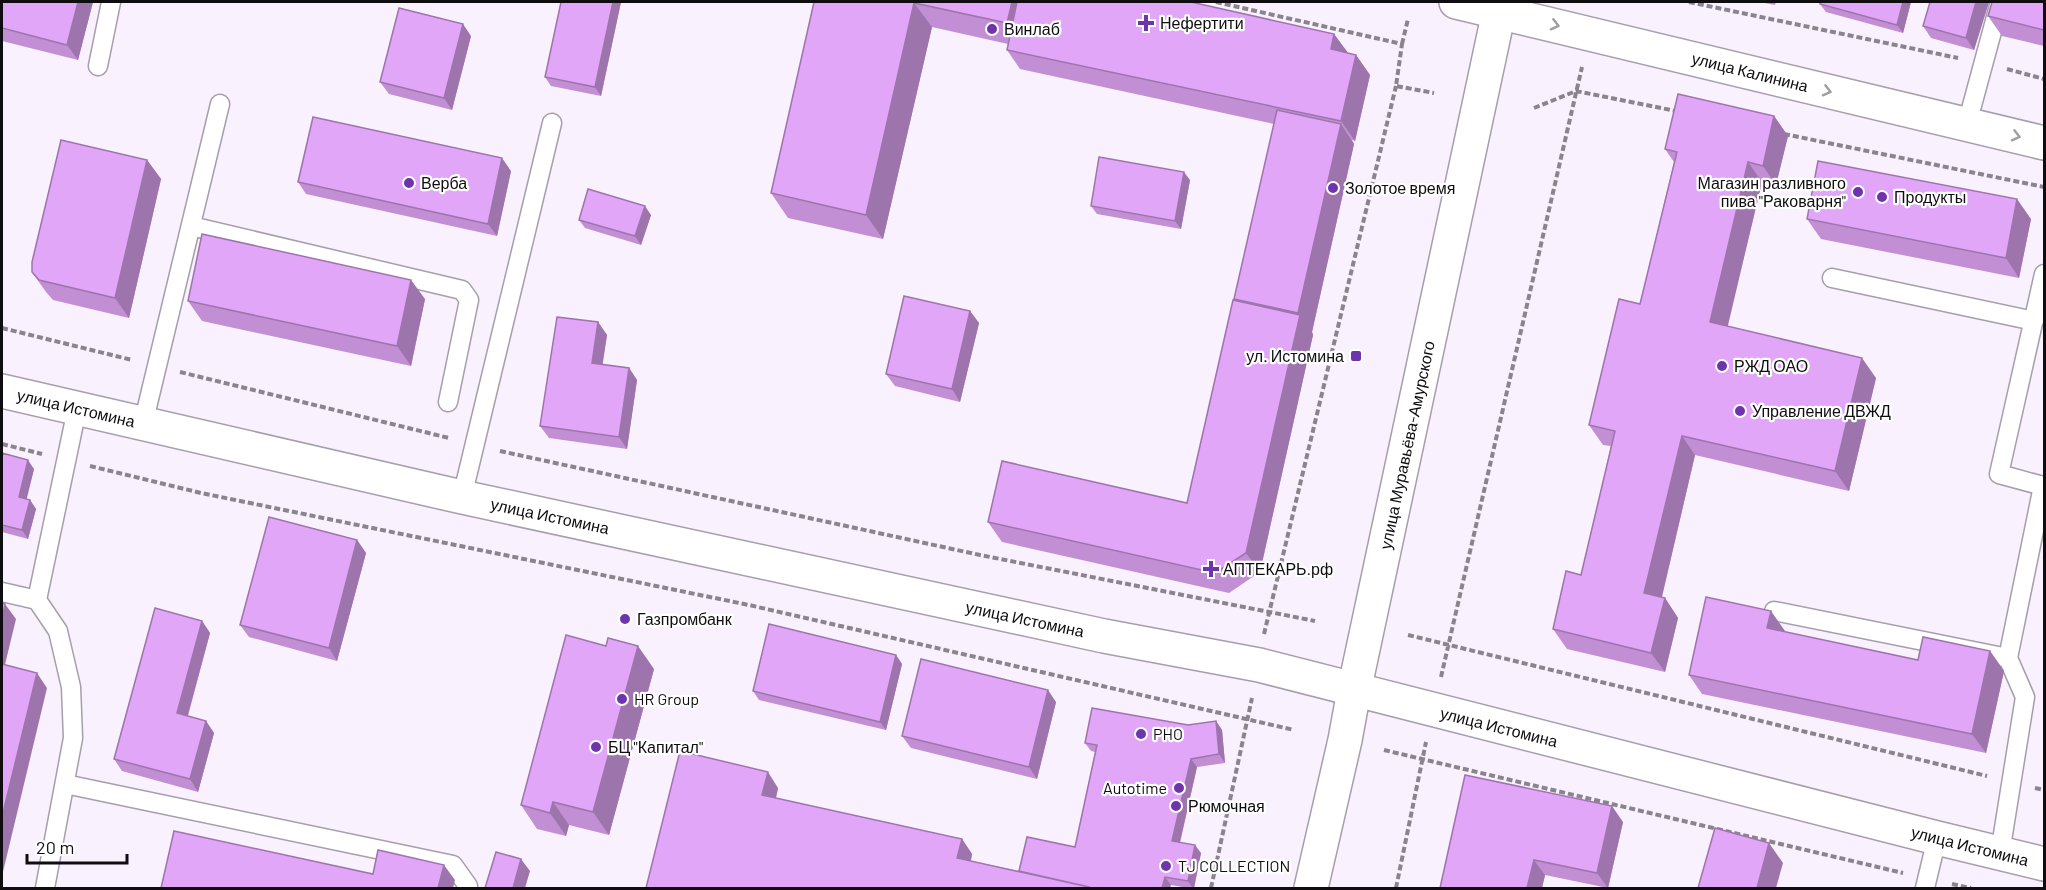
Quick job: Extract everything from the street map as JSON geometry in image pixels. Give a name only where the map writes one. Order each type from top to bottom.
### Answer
[{"type":"street","name":"улица Калинина","points":[[1456,2],[1500,6],[2044,143]]},
{"type":"street","name":"улица Муравьёва-Амурского","points":[[1311,888],[1345,740],[1500,6]]},
{"type":"street","name":"улица Истомина","points":[[2,391],[462,497],[1081,631],[1259,665],[1354,691],[2044,864]]},
{"type":"lane","points":[[98,66],[111,2]]},
{"type":"lane","points":[[1967,124],[2000,2]]},
{"type":"lane","points":[[143,424],[220,104]]},
{"type":"lane","points":[[462,497],[552,123]]},
{"type":"lane","points":[[191,226],[462,290],[469,300],[448,402]]},
{"type":"lane","points":[[2000,853],[2025,696],[2008,658],[2043,486],[2000,474],[2044,274]]},
{"type":"lane","points":[[1832,278],[2034,321]]},
{"type":"lane","points":[[37,600],[77,409]]},
{"type":"lane","points":[[2,592],[37,600],[58,631],[71,687],[73,738],[45,888]]},
{"type":"lane","points":[[1774,611],[2008,658]]},
{"type":"lane","points":[[65,784],[453,865],[468,888]]},
{"type":"lane","points":[[1926,883],[1937,838]]},
{"type":"path","points":[[1216,2],[1402,44]]},
{"type":"path","points":[[1689,2],[1984,63],[2044,79]]},
{"type":"path","points":[[1263,641],[1396,86],[1408,19]]},
{"type":"path","points":[[1396,888],[1432,710],[1450,644],[1583,61]]},
{"type":"path","points":[[1396,86],[1434,93]]},
{"type":"path","points":[[1534,108],[1576,91],[1681,112]]},
{"type":"path","points":[[1775,132],[2044,187]]},
{"type":"path","points":[[2,328],[474,444],[980,555],[1315,621]]},
{"type":"path","points":[[2,444],[201,493],[749,604],[1294,730]]},
{"type":"path","points":[[1408,635],[2044,790]]},
{"type":"path","points":[[1211,888],[1254,688]]},
{"type":"path","points":[[1384,750],[1926,883],[1971,888]]},
{"type":"building","points":[[2,2],[78,2],[67,45],[2,28]]},
{"type":"building","points":[[561,2],[613,2],[595,87],[545,77]]},
{"type":"building","points":[[814,2],[1012,2],[1007,23],[914,3],[866,215],[771,193]]},
{"type":"building","points":[[1017,2],[1191,2],[1334,34],[1331,49],[1356,55],[1341,121],[1007,50]]},
{"type":"building","points":[[1820,2],[1903,2],[1897,25],[1820,4]]},
{"type":"building","points":[[1930,2],[1976,2],[1966,38],[1923,26]]},
{"type":"building","points":[[1992,2],[2044,2],[2044,30],[1988,16]]},
{"type":"building","points":[[399,8],[463,24],[444,98],[380,82]]},
{"type":"building","name":"Управление ДВЖД","points":[[1678,94],[1774,116],[1763,166],[1748,162],[1710,322],[1862,358],[1835,471],[1682,436],[1644,593],[1665,598],[1651,653],[1553,629],[1566,571],[1581,575],[1615,431],[1589,425],[1619,299],[1640,304],[1677,152],[1665,149]]},
{"type":"building","points":[[1277,110],[1341,124],[1298,313],[1234,299]]},
{"type":"building","name":"Верба","points":[[313,117],[502,158],[488,224],[298,182]]},
{"type":"building","points":[[61,140],[147,160],[115,298],[39,280],[32,272],[32,262]]},
{"type":"building","points":[[1099,157],[1184,172],[1175,221],[1091,206]]},
{"type":"building","points":[[1818,161],[2017,199],[2006,258],[1807,219]]},
{"type":"building","points":[[588,189],[645,206],[635,236],[579,220]]},
{"type":"building","points":[[202,234],[411,280],[397,346],[188,301]]},
{"type":"building","points":[[904,296],[970,311],[952,389],[886,374]]},
{"type":"building","points":[[1233,300],[1300,315],[1246,553],[1215,573],[988,522],[1002,461],[1187,503]]},
{"type":"building","points":[[557,317],[598,322],[592,363],[629,368],[619,437],[540,426]]},
{"type":"building","points":[[2,453],[28,460],[19,497],[30,500],[22,530],[2,525]]},
{"type":"building","points":[[269,517],[357,540],[329,648],[240,625]]},
{"type":"building","points":[[1706,597],[1771,611],[1767,628],[1918,660],[1923,637],[1990,651],[1972,734],[1689,675]]},
{"type":"building","points":[[2,603],[5,604],[2,620]]},
{"type":"building","points":[[155,608],[202,621],[177,713],[206,721],[190,779],[114,759]]},
{"type":"building","points":[[769,624],[896,655],[880,722],[753,691]]},
{"type":"building","name":"БЦ \"Капитал\"","points":[[566,635],[606,646],[608,638],[638,646],[593,812],[553,802],[550,813],[521,805]]},
{"type":"building","points":[[921,659],[1048,690],[1029,767],[902,736]]},
{"type":"building","points":[[2,664],[37,673],[2,817]]},
{"type":"building","points":[[1092,708],[1188,725],[1216,721],[1219,754],[1191,759],[1172,841],[1195,845],[1188,881],[1165,877],[1162,888],[1090,888],[1019,871],[1027,837],[1075,847],[1097,745],[1085,743]]},
{"type":"building","points":[[680,751],[768,772],[762,795],[962,839],[957,858],[1089,887],[646,888]]},
{"type":"building","points":[[1465,775],[1612,806],[1597,873],[1534,860],[1527,888],[1440,888]]},
{"type":"building","points":[[1715,828],[1769,843],[1757,888],[1698,888]]},
{"type":"building","points":[[174,831],[373,874],[378,850],[444,865],[438,888],[161,888]]},
{"type":"building","points":[[496,852],[521,859],[513,888],[485,888]]},
{"type":"place","name":"Нефертити","points":[[1146,23]]},
{"type":"place","name":"Винлаб","points":[[992,29]]},
{"type":"place","name":"Верба","points":[[409,183]]},
{"type":"place","name":"Золотое время","points":[[1333,188]]},
{"type":"place","name":"Магазин разливного пива \"Раковарня\"","points":[[1858,192]]},
{"type":"place","name":"Продукты","points":[[1882,197]]},
{"type":"place","name":"ул. Истомина","points":[[1356,356]]},
{"type":"place","name":"РЖД ОАО","points":[[1722,366]]},
{"type":"place","name":"Управление ДВЖД","points":[[1740,411]]},
{"type":"place","name":"АПТЕКАРЬ.рф","points":[[1211,569]]},
{"type":"place","name":"Газпромбанк","points":[[625,619]]},
{"type":"place","name":"HR Group","points":[[622,699]]},
{"type":"place","name":"PHO","points":[[1141,734]]},
{"type":"place","name":"БЦ \"Капитал\"","points":[[596,747]]},
{"type":"place","name":"Autotime","points":[[1179,788]]},
{"type":"place","name":"Рюмочная","points":[[1176,806]]},
{"type":"place","name":"TJ COLLECTION","points":[[1166,866]]}]
